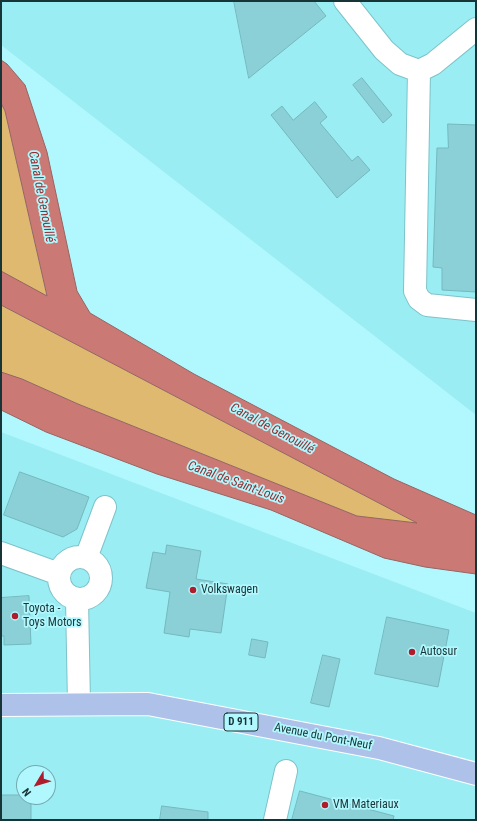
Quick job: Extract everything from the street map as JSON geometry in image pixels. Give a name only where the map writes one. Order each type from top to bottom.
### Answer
[{"type":"main road","name":"Avenue du Pont-Neuf","points":[[1,705],[148,704],[379,748],[476,774]]},
{"type":"street","points":[[345,1],[384,50],[400,64],[419,71],[433,64],[476,29]]},
{"type":"street","points":[[419,71],[415,291],[418,299],[427,305],[476,310]]},
{"type":"street","points":[[86,558],[105,506]]},
{"type":"street","points":[[1,553],[59,574]]},
{"type":"street","points":[[72,558],[86,558],[97,566],[101,579],[96,591],[90,596],[77,599],[65,593],[59,581],[59,574],[66,562],[72,558]]},
{"type":"street","points":[[77,599],[79,704]]},
{"type":"street","points":[[276,820],[286,771]]},
{"type":"shaded area","points":[[1,1],[476,1],[476,415],[1,45]]},
{"type":"shaded area","points":[[1,103],[5,111],[47,297],[1,271]]},
{"type":"shaded area","points":[[1,305],[419,524],[357,516],[78,404],[22,379],[1,372]]},
{"type":"shaded area","points":[[1,432],[476,613],[476,820],[1,820]]},
{"type":"water","points":[[1,60],[7,64],[25,85],[47,152],[77,291],[90,313],[194,374],[394,479],[476,515],[476,574],[425,567],[384,558],[271,510],[157,474],[46,432],[1,410],[1,372],[22,379],[78,404],[357,516],[417,523],[1,305],[1,271],[47,296],[5,111],[1,103]]},
{"type":"building","points":[[234,1],[314,1],[326,16],[249,78]]},
{"type":"building","points":[[362,78],[392,115],[383,123],[353,85]]},
{"type":"building","points":[[315,102],[327,117],[320,123],[352,161],[358,156],[370,170],[337,198],[271,115],[282,106],[293,120]]},
{"type":"building","points":[[448,124],[476,125],[476,292],[442,290],[442,268],[433,267],[437,148],[448,148]]},
{"type":"building","points":[[20,472],[89,497],[77,529],[63,537],[4,515]]},
{"type":"building","name":"Volkswagen","points":[[167,545],[201,551],[196,579],[228,584],[221,633],[190,629],[189,637],[164,633],[170,592],[146,588],[153,552],[165,554]]},
{"type":"building","name":"Toyota - Toys Motors","points":[[29,596],[31,644],[4,645],[4,636],[1,636],[1,598]]},
{"type":"building","name":"Autosur","points":[[387,617],[449,630],[438,687],[375,674]]},
{"type":"building","points":[[252,639],[268,642],[265,658],[249,655]]},
{"type":"building","points":[[323,655],[340,659],[329,707],[311,703]]},
{"type":"building","name":"VM Materiaux","points":[[300,791],[394,816],[393,820],[292,820]]},
{"type":"building","points":[[1,795],[16,795],[16,805],[31,805],[31,820],[1,820]]},
{"type":"building","points":[[162,806],[208,812],[208,820],[160,820]]},
{"type":"place","name":"Volkswagen","points":[[193,590]]},
{"type":"place","name":"Toyota - Toys Motors","points":[[15,616]]},
{"type":"place","name":"Autosur","points":[[412,652]]},
{"type":"place","name":"VM Materiaux","points":[[325,805]]},
{"type":"water label","name":"Canal de Genouillé","points":[[41,197]]},
{"type":"water label","name":"Canal de Genouillé","points":[[272,429]]},
{"type":"water label","name":"Canal de Saint-Louis","points":[[236,483]]}]
